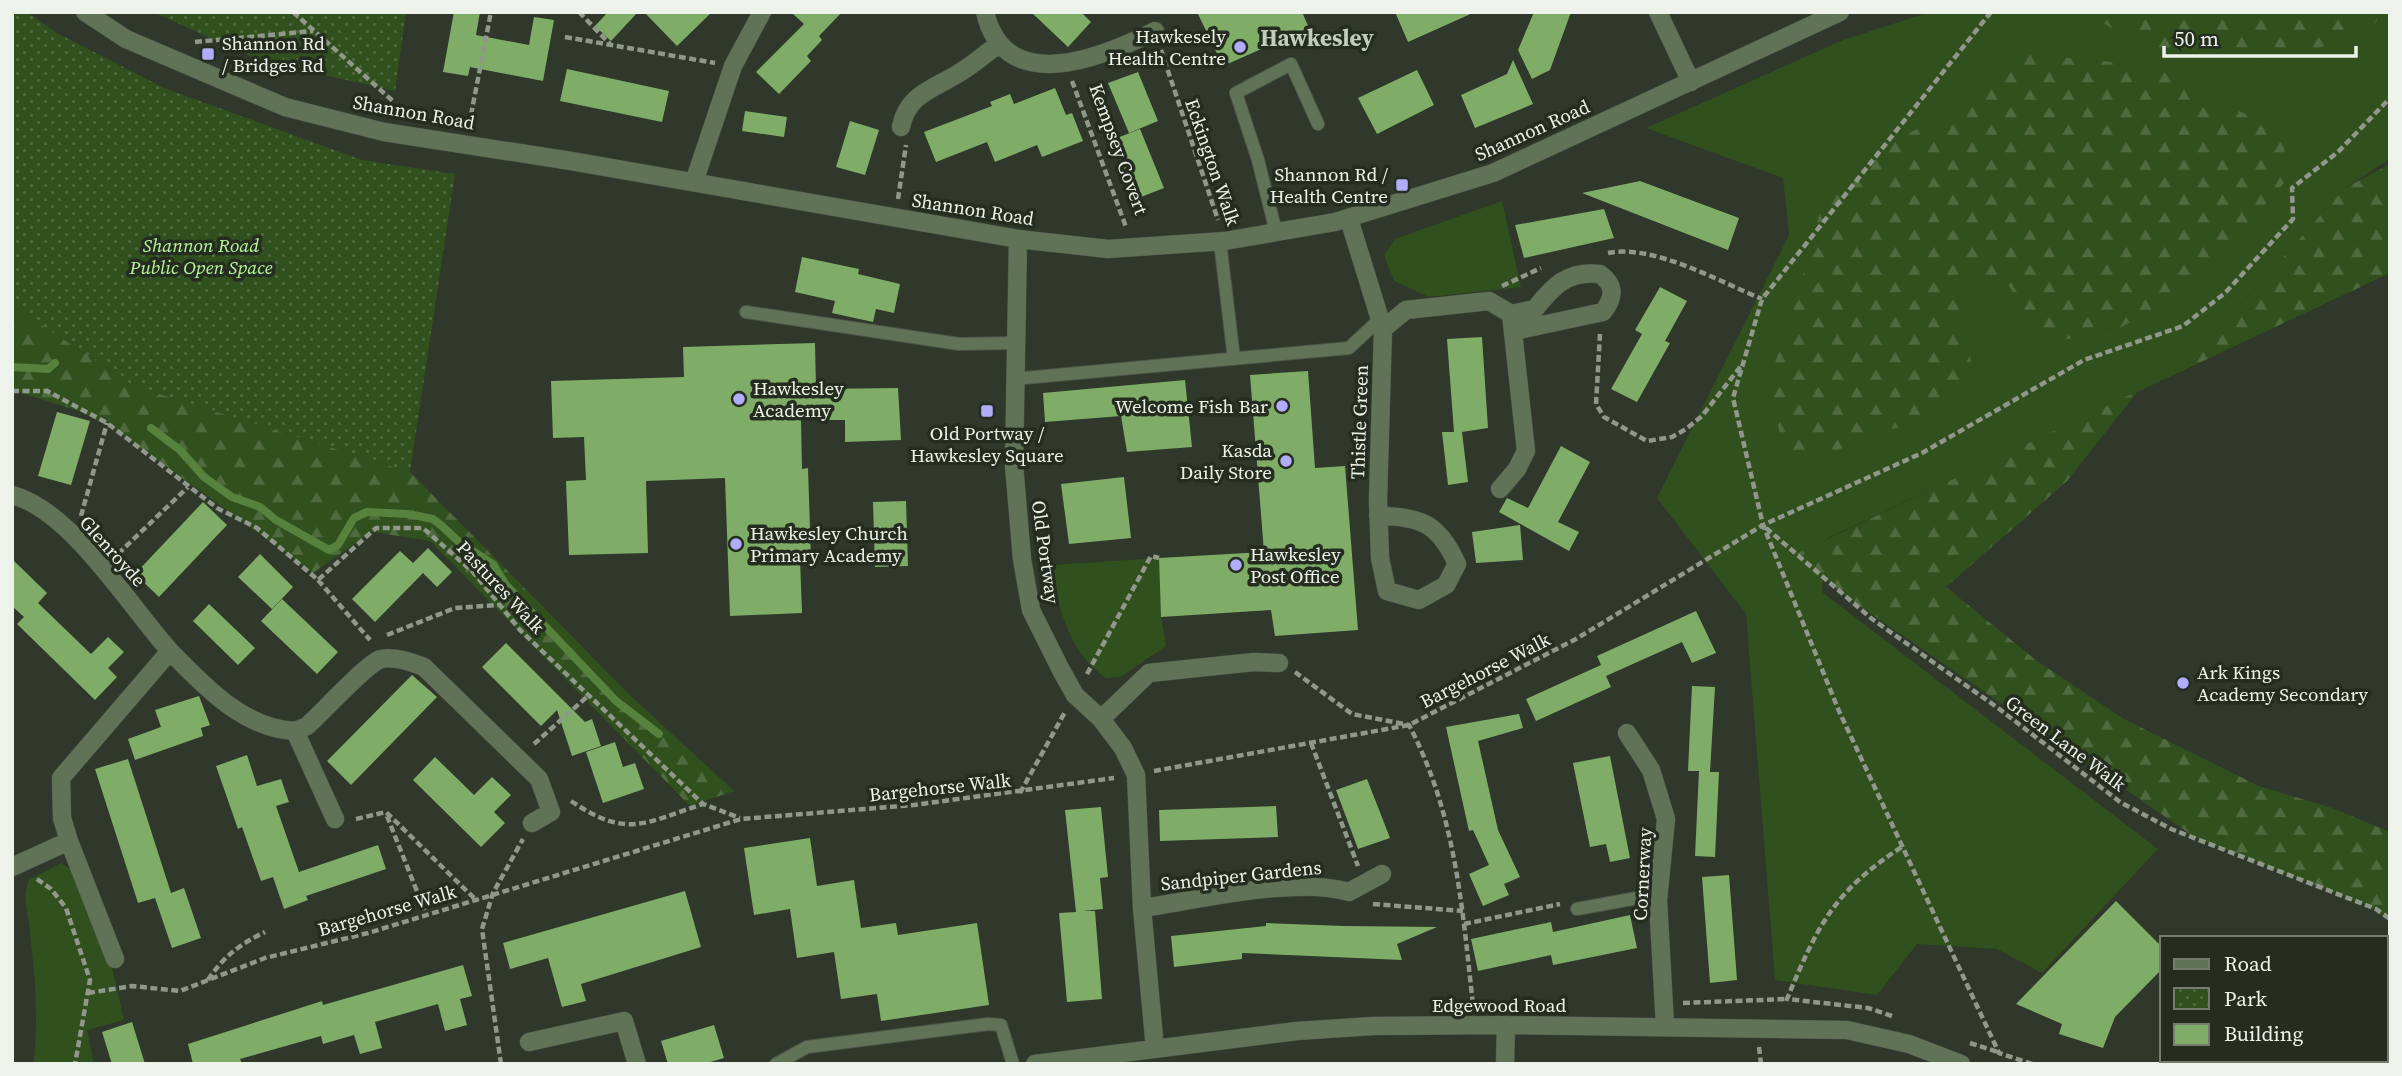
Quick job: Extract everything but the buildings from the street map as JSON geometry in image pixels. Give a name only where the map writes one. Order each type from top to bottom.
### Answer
[{"type":"street","name":"Shannon Road","points":[[85,12],[126,39],[285,107],[384,132],[466,143],[1018,239],[1108,248],[1222,242],[1349,219],[1493,173],[1840,12]]},
{"type":"street","points":[[694,182],[733,66],[762,12]]},
{"type":"street","points":[[901,127],[904,114],[921,91],[958,74],[999,44],[989,28],[985,12]]},
{"type":"street","points":[[1658,12],[1691,82]]},
{"type":"street","name":"Kempsey Covert","points":[[999,44],[1020,59],[1066,64],[1113,52],[1155,31]]},
{"type":"street","name":"Thistle Green","points":[[1349,219],[1381,324],[1378,516],[1380,558],[1387,591],[1419,600],[1446,585],[1457,564],[1446,540],[1430,526],[1409,516],[1378,516]]},
{"type":"street","name":"Old Portway","points":[[1018,239],[1014,342],[1014,465],[1022,559],[1031,610],[1075,695],[1101,719],[1124,748],[1136,775],[1142,908],[1155,1049]]},
{"type":"street","points":[[1591,273],[1608,280],[1613,290],[1611,301],[1603,312],[1513,323],[1535,309],[1554,284],[1591,273]]},
{"type":"street","points":[[1381,324],[1406,310],[1489,301],[1513,323],[1526,451],[1517,469],[1500,489]]},
{"type":"street","name":"Glenroyde","points":[[12,495],[37,505],[75,539],[170,651],[236,709],[256,722],[295,731]]},
{"type":"street","points":[[116,959],[69,841],[60,802],[61,778],[170,651]]},
{"type":"street","points":[[335,819],[295,731],[307,726],[366,668],[379,659],[390,659],[424,667],[538,779],[551,812],[532,823]]},
{"type":"street","points":[[1101,719],[1149,673],[1254,662],[1279,663]]},
{"type":"street","name":"Cornerway","points":[[1626,733],[1651,770],[1665,819],[1659,894],[1665,1026]]},
{"type":"street","points":[[15,865],[69,841]]},
{"type":"street","points":[[1357,888],[1382,874]]},
{"type":"street","name":"Sandpiper Gardens","points":[[1142,908],[1269,890],[1329,886],[1357,888]]},
{"type":"street","points":[[529,1042],[624,1021],[637,1064]]},
{"type":"street","points":[[1505,1064],[1506,1025]]},
{"type":"street","name":"Edgewood Road","points":[[1035,1064],[1297,1031],[1373,1026],[1506,1025],[1847,1030],[1909,1044],[1961,1064]]},
{"type":"lane","points":[[1276,232],[1258,160],[1236,93],[1291,64],[1318,124]]},
{"type":"lane","points":[[1222,242],[1234,359]]},
{"type":"lane","points":[[746,312],[959,344],[1014,342]]},
{"type":"lane","points":[[1014,379],[1349,348],[1381,324]]},
{"type":"lane","points":[[1577,909],[1659,894]]},
{"type":"lane","points":[[776,1064],[807,1047],[988,1024],[1001,1025],[1013,1064]]},
{"type":"path","points":[[293,12],[394,102]]},
{"type":"path","points":[[466,143],[491,12]]},
{"type":"path","points":[[579,12],[611,45]]},
{"type":"path","points":[[1991,12],[1762,299],[1733,398],[1763,524],[1839,711],[1999,1053]]},
{"type":"path","points":[[195,42],[314,31]]},
{"type":"path","name":"Eckington Walk","points":[[1155,31],[1222,242]]},
{"type":"path","points":[[565,37],[733,66]]},
{"type":"path","name":"Kempsey Covert","points":[[1066,64],[1134,248]]},
{"type":"path","name":"Bargehorse Walk","points":[[88,993],[132,986],[180,991],[265,958],[368,933],[741,819],[914,806],[1020,793],[1136,775],[1409,725],[1576,639],[1763,524],[1922,453],[2084,360],[2183,326],[2225,293],[2292,219],[2292,188],[2339,152],[2390,98]]},
{"type":"path","points":[[894,218],[908,132],[901,127]]},
{"type":"path","points":[[1625,250],[1657,256],[1762,299]]},
{"type":"path","points":[[1603,312],[1596,404],[1604,417],[1647,441],[1672,437],[1694,423],[1743,362]]},
{"type":"path","points":[[12,391],[47,391],[107,423],[217,508],[257,528],[318,580],[390,659]]},
{"type":"path","points":[[75,539],[107,423]]},
{"type":"path","points":[[102,569],[188,487]]},
{"type":"path","name":"Green Lane Walk","points":[[1763,524],[1872,619],[1998,708],[2120,802],[2171,829],[2376,909],[2390,919]]},
{"type":"path","name":"Pastures Walk","points":[[318,580],[376,528],[423,528],[473,572],[520,630],[703,804],[741,819]]},
{"type":"path","points":[[1020,793],[1151,556],[1159,558]]},
{"type":"path","points":[[369,639],[393,634],[455,608],[499,605]]},
{"type":"path","points":[[1279,663],[1352,714],[1409,725],[1424,755],[1448,819],[1463,911],[1476,1026]]},
{"type":"path","points":[[517,759],[589,695]]},
{"type":"path","points":[[1311,743],[1357,888],[1367,904],[1463,911]]},
{"type":"path","points":[[568,799],[598,819],[633,827],[703,804]]},
{"type":"path","points":[[335,819],[346,822],[386,811]]},
{"type":"path","points":[[386,811],[475,899]]},
{"type":"path","points":[[386,811],[426,914]]},
{"type":"path","points":[[501,1064],[482,929],[493,893],[532,823]]},
{"type":"path","points":[[1787,999],[1814,934],[1842,895],[1866,870],[1903,846]]},
{"type":"path","points":[[15,865],[51,889],[66,908],[90,980],[76,1061],[82,1064]]},
{"type":"path","points":[[1464,924],[1562,904],[1563,911]]},
{"type":"path","points":[[207,981],[222,960],[244,941],[265,932]]},
{"type":"path","points":[[1664,1003],[1787,999],[1868,1008],[1895,1017]]},
{"type":"path","points":[[1960,1039],[2032,1064]]},
{"type":"green space","name":"Shannon Road Public Open Space","points":[[12,12],[27,12],[55,32],[164,88],[362,160],[455,174],[410,472],[134,386],[12,305]]},
{"type":"green space","points":[[153,12],[406,12],[395,91],[261,61]]},
{"type":"green space","points":[[1930,12],[2084,12],[2140,44],[2197,55],[2366,33],[2385,12],[2390,12],[2390,159],[2345,188],[2180,372],[1826,539],[1822,592],[2158,849],[2042,973],[1997,949],[1917,944],[1877,995],[1775,980],[1746,614],[1657,498],[1789,235],[1783,178],[1646,128],[1843,40]]},
{"type":"green space","points":[[2084,12],[2385,12],[2366,33],[2284,59],[2197,55],[2139,44]]},
{"type":"green space","points":[[2016,53],[2152,66],[2284,134],[2285,182],[2194,285],[2106,336],[2043,341],[2007,283],[1958,273],[1972,371],[1930,420],[1870,434],[1826,456],[1785,461],[1769,380],[1794,308],[1829,178],[1951,110]]},
{"type":"green space","points":[[2390,164],[2390,273],[2180,372],[2345,188]]},
{"type":"green space","points":[[1502,201],[1521,287],[1429,297],[1394,281],[1384,255],[1395,239]]},
{"type":"green space","points":[[12,305],[134,386],[410,472],[630,695],[734,791],[690,806],[430,541],[372,532],[313,573],[115,429],[79,411],[12,390]]},
{"type":"green space","points":[[2138,391],[2067,481],[1946,587],[2037,661],[2124,719],[2259,786],[2332,808],[2390,832],[2390,914],[2386,916],[2365,905],[2196,838],[1844,595],[1796,554]]},
{"type":"green space","points":[[1159,558],[1161,616],[1166,646],[1120,677],[1106,678],[1083,655],[1067,628],[1051,565]]},
{"type":"green space","points":[[61,863],[70,869],[111,963],[124,1020],[87,1030],[94,1064],[33,1064],[36,999],[26,894],[29,880]]},
{"type":"waterway","points":[[12,367],[48,369],[55,363]]},
{"type":"waterway","points":[[151,428],[180,450],[204,477],[232,497],[260,507],[276,520],[329,550],[338,545],[354,518],[367,512],[408,514],[433,519],[459,542],[493,564],[506,585],[616,701],[659,734]]},
{"type":"place","name":"Hawkesely Health Centre","points":[[1240,47]]},
{"type":"place","name":"Shannon Rd / Bridges Rd","points":[[208,54]]},
{"type":"place","name":"Shannon Rd / Health Centre","points":[[1402,185]]},
{"type":"place","name":"Hawkesley Academy","points":[[739,399]]},
{"type":"place","name":"Welcome Fish Bar","points":[[1282,406]]},
{"type":"place","name":"Old Portway / Hawkesley Square","points":[[987,411]]},
{"type":"place","name":"Kasda Daily Store","points":[[1286,461]]},
{"type":"place","name":"Hawkesley Church Primary Academy","points":[[736,544]]},
{"type":"place","name":"Hawkesley Post Office","points":[[1236,565]]},
{"type":"place","name":"Ark Kings Academy Secondary","points":[[2183,683]]},
{"type":"district","name":"Hawkesley","points":[[1317,38]]}]
